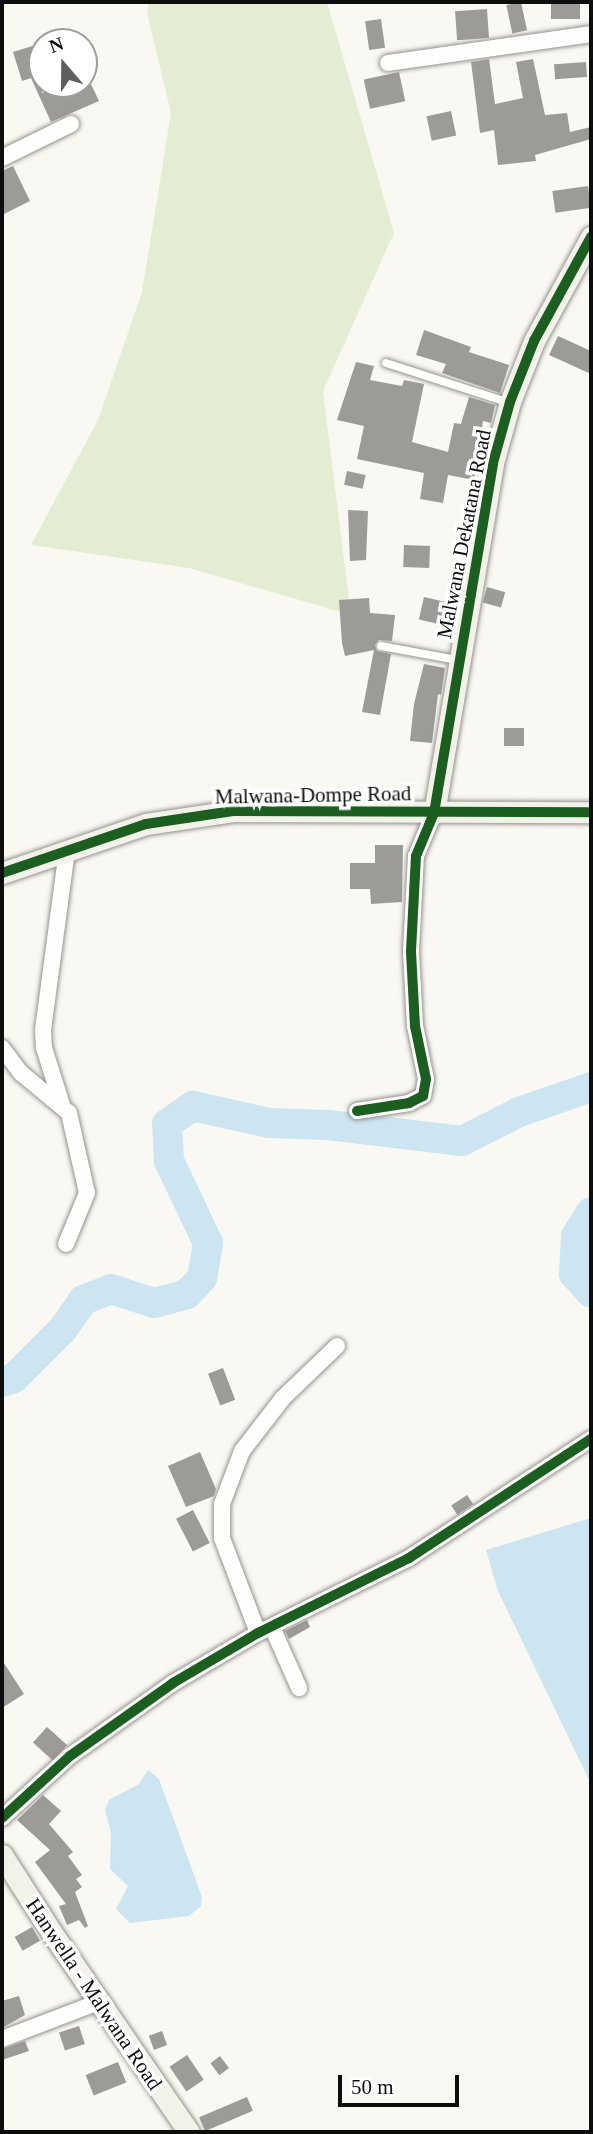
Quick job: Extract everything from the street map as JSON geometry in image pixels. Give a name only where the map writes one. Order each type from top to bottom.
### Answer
[{"type":"street","points":[[388,63],[591,34]]},
{"type":"street","points":[[2,158],[71,124]]},
{"type":"street","name":"Malwana Dekatana Road","points":[[434,813],[493,463],[510,402],[534,341],[591,237]]},
{"type":"street","name":"Malwana-Dompe Road","points":[[2,873],[146,824],[233,811],[591,813]]},
{"type":"street","points":[[357,1111],[409,1103],[423,1096],[426,1079],[415,1026],[412,937],[416,856],[434,813]]},
{"type":"street","points":[[62,1105],[44,1048],[43,1030],[66,850]]},
{"type":"street","points":[[2,1048],[21,1073],[69,1113],[87,1193],[66,1244]]},
{"type":"street","points":[[299,1688],[265,1630],[222,1538],[222,1504],[242,1451],[284,1398],[337,1346]]},
{"type":"street","points":[[2,1818],[70,1756],[173,1683],[265,1630],[409,1558],[591,1440]]},
{"type":"street","name":"Hanwella - Malwana Road","points":[[2,1855],[189,2132]]},
{"type":"street","points":[[2,2039],[99,2002]]},
{"type":"lane","points":[[386,363],[510,402]]},
{"type":"lane","points":[[382,646],[460,661]]},
{"type":"green space","points":[[149,2],[327,2],[394,233],[323,391],[351,615],[189,568],[31,545],[98,420],[142,292],[171,113],[147,13]]},
{"type":"water","points":[[591,1518],[591,1784],[498,1591],[486,1550]]},
{"type":"water","points":[[148,1770],[159,1779],[202,1897],[201,1906],[189,1916],[130,1923],[116,1909],[128,1886],[110,1869],[111,1833],[105,1810],[109,1800],[139,1784]]},
{"type":"building","points":[[521,2],[527,30],[512,33],[506,5]]},
{"type":"building","points":[[551,2],[580,2],[580,19],[551,19]]},
{"type":"building","points":[[487,9],[489,38],[457,40],[455,11]]},
{"type":"building","points":[[381,19],[385,48],[369,50],[365,21]]},
{"type":"building","points":[[28,47],[28,79],[22,81],[13,52]]},
{"type":"building","points":[[489,59],[495,104],[523,98],[516,62],[533,59],[545,115],[567,113],[570,132],[591,127],[591,139],[535,155],[536,161],[498,165],[494,130],[480,133],[471,62]]},
{"type":"building","points":[[586,62],[587,77],[555,79],[554,64]]},
{"type":"building","points":[[399,72],[405,101],[370,109],[364,79]]},
{"type":"building","points":[[40,98],[98,98],[99,101],[51,122]]},
{"type":"building","points":[[451,111],[456,135],[432,141],[427,116]]},
{"type":"building","points":[[13,166],[30,201],[2,215],[2,171]]},
{"type":"building","points":[[588,186],[591,208],[555,213],[552,191]]},
{"type":"building","points":[[424,330],[471,347],[469,352],[509,365],[500,393],[442,373],[446,364],[416,355]]},
{"type":"building","points":[[558,336],[591,351],[591,374],[549,355]]},
{"type":"building","points":[[356,362],[374,366],[370,380],[402,386],[404,380],[424,384],[412,442],[448,452],[454,423],[461,424],[469,397],[495,405],[491,423],[483,421],[474,480],[448,475],[443,503],[420,499],[424,473],[357,459],[364,426],[337,420]]},
{"type":"building","points":[[347,471],[366,475],[363,489],[344,485]]},
{"type":"building","points":[[348,510],[368,511],[366,560],[350,561]]},
{"type":"building","points":[[404,545],[430,546],[429,568],[403,567]]},
{"type":"building","points":[[487,587],[505,592],[501,608],[483,602]]},
{"type":"building","points":[[424,597],[450,603],[445,625],[419,619]]},
{"type":"building","points":[[369,598],[370,613],[395,615],[392,641],[379,640],[375,645],[377,651],[391,654],[380,715],[362,712],[374,650],[345,656],[342,643],[339,600]]},
{"type":"building","points":[[424,664],[445,668],[441,695],[438,694],[432,743],[410,741],[414,704]]},
{"type":"building","points":[[504,728],[524,728],[524,746],[504,746]]},
{"type":"building","points":[[375,845],[403,845],[402,902],[371,904],[370,889],[350,889],[350,863],[375,863]]},
{"type":"building","points":[[223,1368],[235,1400],[220,1405],[208,1374]]},
{"type":"building","points":[[200,1452],[216,1489],[214,1496],[186,1507],[168,1466]]},
{"type":"building","points":[[467,1495],[473,1504],[457,1515],[451,1506]]},
{"type":"building","points":[[193,1510],[210,1543],[193,1552],[176,1519]]},
{"type":"building","points":[[307,1620],[310,1627],[289,1639],[285,1631]]},
{"type":"building","points":[[2,1660],[24,1694],[2,1708]]},
{"type":"building","points":[[47,1727],[67,1745],[53,1761],[33,1743]]},
{"type":"building","points":[[43,1795],[61,1811],[49,1824],[73,1852],[68,1856],[82,1875],[76,1879],[82,1887],[75,1892],[88,1926],[85,1928],[79,1920],[67,1925],[59,1906],[66,1904],[35,1862],[50,1850],[17,1820]]},
{"type":"building","points":[[32,1927],[40,1941],[23,1951],[15,1937]]},
{"type":"building","points":[[19,1996],[25,2015],[2,2028],[2,2001]]},
{"type":"building","points":[[79,2026],[85,2044],[65,2051],[59,2032]]},
{"type":"building","points":[[162,2031],[167,2045],[154,2050],[149,2036]]},
{"type":"building","points":[[25,2041],[29,2051],[2,2060],[2,2049]]},
{"type":"building","points":[[187,2055],[204,2080],[186,2092],[170,2067]]},
{"type":"building","points":[[220,2056],[229,2068],[219,2075],[210,2063]]},
{"type":"building","points":[[118,2062],[126,2082],[94,2096],[86,2075]]},
{"type":"building","points":[[247,2097],[253,2111],[205,2131],[199,2117]]},
{"type":"waterway","points":[[2,1382],[14,1378],[63,1329],[83,1300],[111,1289],[154,1303],[187,1294],[202,1278],[208,1243],[169,1161],[167,1124],[193,1106],[269,1123],[328,1125],[462,1141],[519,1112],[591,1087]]},
{"type":"waterway","points":[[591,1212],[576,1236],[574,1274],[591,1293]]},
{"type":"cycle path","points":[[357,1111],[409,1103],[423,1096],[426,1079],[415,1026],[411,951],[416,856],[434,813],[493,463],[510,402],[534,341],[591,237]]},
{"type":"cycle path","points":[[2,873],[146,824],[233,811],[591,812]]},
{"type":"cycle path","points":[[2,1818],[70,1756],[173,1683],[258,1633],[409,1558],[591,1439]]}]
